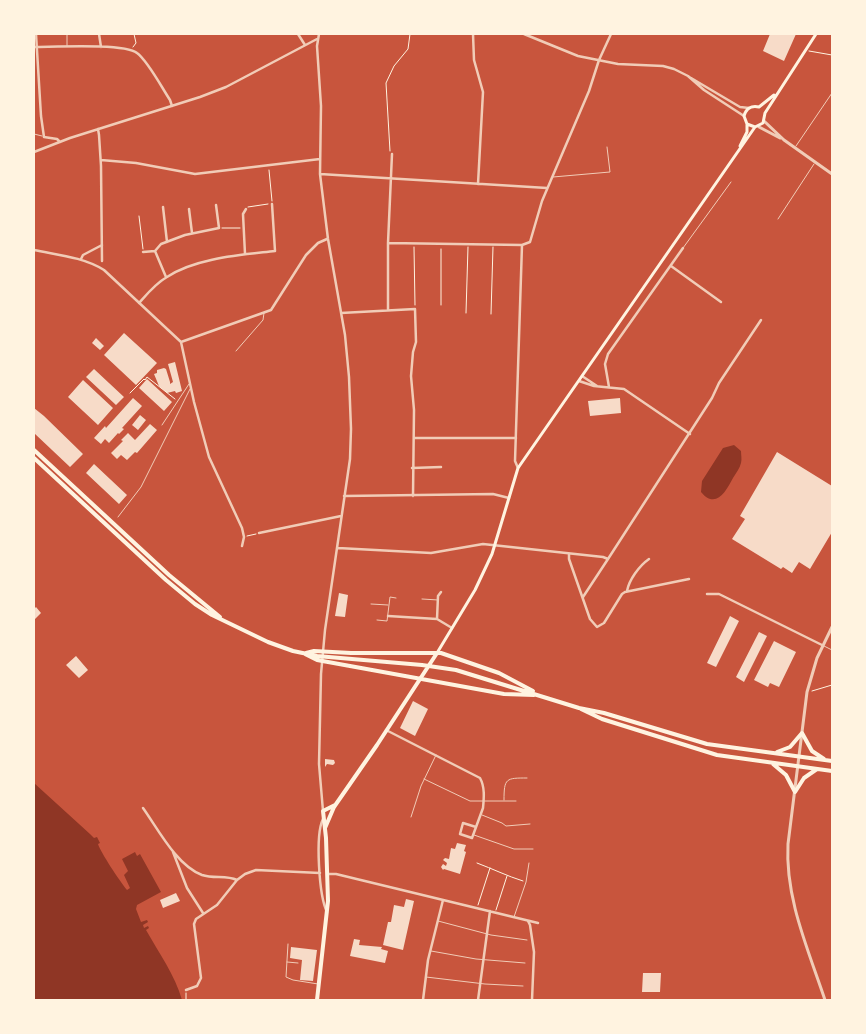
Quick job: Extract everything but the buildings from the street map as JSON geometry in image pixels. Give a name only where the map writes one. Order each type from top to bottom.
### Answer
[{"type":"main road","points":[[325,828],[329,816],[337,803],[433,660],[479,581],[495,546],[518,468],[739,148],[764,121],[764,113],[816,34]]},
{"type":"main road","points":[[759,107],[778,91]]},
{"type":"main road","points":[[739,148],[747,132],[744,116],[749,108],[759,107],[764,113]]},
{"type":"main road","points":[[747,124],[757,127]]},
{"type":"main road","points":[[34,450],[169,575],[224,620]]},
{"type":"main road","points":[[34,458],[166,580],[200,607],[268,642],[304,653],[335,658],[435,666],[474,675],[579,708],[600,712],[707,744],[832,761]]},
{"type":"main road","points":[[304,653],[314,651],[358,654],[437,653],[499,673],[537,694]]},
{"type":"main road","points":[[304,653],[317,660],[504,694],[537,694]]},
{"type":"main road","points":[[579,708],[613,723],[728,757],[832,771]]},
{"type":"main road","points":[[774,753],[790,747],[802,733],[812,751],[826,760]]},
{"type":"main road","points":[[771,763],[786,775],[795,792],[804,778],[818,769]]},
{"type":"main road","points":[[317,1000],[327,912],[328,874],[323,811],[337,803]]},
{"type":"street","points":[[36,34],[44,137],[57,139],[60,142]]},
{"type":"street","points":[[99,34],[101,47]]},
{"type":"street","points":[[298,34],[305,46]]},
{"type":"street","points":[[319,34],[317,40],[321,106],[320,174],[328,239],[342,313],[347,356],[351,430],[350,459],[341,515],[322,673],[319,764],[323,811]]},
{"type":"street","points":[[473,34],[474,60],[482,92],[478,184]]},
{"type":"street","points":[[524,34],[562,50],[598,60],[618,64],[665,66],[688,76],[740,107],[749,108]]},
{"type":"street","points":[[388,243],[522,245],[530,242],[547,188],[589,91],[598,60],[611,34]]},
{"type":"street","points":[[34,152],[226,87],[317,40]]},
{"type":"street","points":[[36,47],[132,49],[141,57],[170,100],[172,106]]},
{"type":"street","points":[[688,76],[711,95],[744,116]]},
{"type":"street","points":[[764,121],[784,140],[832,174]]},
{"type":"street","points":[[757,127],[784,140]]},
{"type":"street","points":[[98,129],[101,160],[102,261]]},
{"type":"street","points":[[388,310],[388,243],[392,154]]},
{"type":"street","points":[[101,160],[136,163],[195,174],[269,164],[320,160]]},
{"type":"street","points":[[320,174],[547,188]]},
{"type":"street","points":[[138,303],[166,277],[195,265],[246,254],[275,251],[272,204]]},
{"type":"street","points":[[143,252],[155,251],[159,246],[167,242],[192,233],[219,228],[216,205]]},
{"type":"street","points":[[163,207],[167,242]]},
{"type":"street","points":[[189,209],[192,233]]},
{"type":"street","points":[[246,210],[242,214],[246,254]]},
{"type":"street","points":[[181,342],[271,310],[306,255],[318,243],[328,239]]},
{"type":"street","points":[[81,259],[83,255],[102,245]]},
{"type":"street","points":[[518,468],[515,461],[522,245]]},
{"type":"street","points":[[608,387],[605,364],[608,354],[683,248]]},
{"type":"street","points":[[34,250],[93,263],[104,270],[181,342],[209,457],[242,528],[244,537],[242,546]]},
{"type":"street","points":[[155,251],[166,277]]},
{"type":"street","points":[[671,266],[720,302]]},
{"type":"street","points":[[342,313],[415,309],[416,342],[411,376],[414,410],[413,496]]},
{"type":"street","points":[[583,597],[690,434],[719,383],[761,320]]},
{"type":"street","points":[[582,376],[598,387]]},
{"type":"street","points":[[579,382],[598,387],[627,390],[690,434]]},
{"type":"street","points":[[414,438],[516,438]]},
{"type":"street","points":[[412,468],[441,468]]},
{"type":"street","points":[[344,496],[493,494],[509,498]]},
{"type":"street","points":[[259,533],[341,515]]},
{"type":"street","points":[[338,548],[430,553],[473,545],[608,559]]},
{"type":"street","points":[[569,554],[569,560],[595,626],[600,626],[604,623],[622,594],[627,591],[689,579]]},
{"type":"street","points":[[627,591],[630,581],[649,559]]},
{"type":"street","points":[[437,619],[438,600],[441,592]]},
{"type":"street","points":[[707,594],[719,594],[822,645]]},
{"type":"street","points":[[388,616],[437,619],[452,628]]},
{"type":"street","points":[[825,1000],[788,880],[788,844],[807,692],[822,645],[831,632],[832,627]]},
{"type":"street","points":[[386,730],[480,778],[484,787],[483,801],[476,827],[472,838],[460,834],[463,823],[476,827]]},
{"type":"street","points":[[143,808],[172,849],[190,868],[200,875],[218,878],[230,877],[237,880]]},
{"type":"street","points":[[324,818],[319,833],[320,873],[323,904],[327,912]]},
{"type":"street","points":[[172,849],[187,888],[203,914]]},
{"type":"street","points":[[186,990],[197,986],[201,978],[194,924],[196,919],[217,905],[237,880],[256,870],[320,873]]},
{"type":"street","points":[[328,874],[336,874],[538,923]]},
{"type":"street","points":[[423,1000],[431,951],[443,900]]},
{"type":"street","points":[[478,1000],[490,911]]},
{"type":"street","points":[[528,921],[534,952],[532,1000]]},
{"type":"lane","points":[[67,34],[68,47]]},
{"type":"lane","points":[[795,148],[832,93]]},
{"type":"lane","points":[[34,134],[44,137]]},
{"type":"lane","points":[[552,177],[610,172],[607,146]]},
{"type":"lane","points":[[778,219],[815,162]]},
{"type":"lane","points":[[683,248],[731,182]]},
{"type":"lane","points":[[236,351],[263,320],[264,313]]},
{"type":"lane","points":[[162,426],[190,383]]},
{"type":"lane","points":[[118,517],[141,487],[191,389]]},
{"type":"lane","points":[[377,620],[387,621],[390,597],[396,598]]},
{"type":"lane","points":[[422,599],[438,600]]},
{"type":"lane","points":[[371,604],[389,605]]},
{"type":"lane","points":[[822,645],[832,650]]},
{"type":"lane","points":[[411,817],[424,779],[436,755]]},
{"type":"lane","points":[[504,801],[504,785],[507,781],[511,778],[527,778]]},
{"type":"lane","points":[[424,779],[470,801],[516,801]]},
{"type":"lane","points":[[480,815],[506,826],[530,824]]},
{"type":"lane","points":[[473,834],[514,848],[533,848]]},
{"type":"lane","points":[[514,917],[526,882],[529,864]]},
{"type":"lane","points":[[438,921],[486,933],[527,940]]},
{"type":"lane","points":[[288,944],[285,976],[319,984]]},
{"type":"lane","points":[[431,951],[525,963]]},
{"type":"lane","points":[[287,962],[298,963]]},
{"type":"lane","points":[[426,977],[524,986]]},
{"type":"path","points":[[132,49],[136,43],[134,34]]},
{"type":"path","points":[[392,154],[390,150],[386,83],[394,66],[408,49],[410,34]]},
{"type":"path","points":[[806,50],[832,55]]},
{"type":"path","points":[[246,210],[249,205],[272,204],[269,164]]},
{"type":"path","points":[[139,216],[143,252]]},
{"type":"path","points":[[219,228],[244,227]]},
{"type":"path","points":[[414,243],[415,309]]},
{"type":"path","points":[[441,243],[441,305]]},
{"type":"path","points":[[466,313],[468,243]]},
{"type":"path","points":[[491,314],[493,244]]},
{"type":"path","points":[[130,393],[148,377],[178,401]]},
{"type":"path","points":[[244,537],[259,533]]},
{"type":"path","points":[[807,692],[832,684]]},
{"type":"path","points":[[477,863],[526,882]]},
{"type":"path","points":[[476,908],[490,868]]},
{"type":"path","points":[[495,913],[507,876]]},
{"type":"path","points":[[186,990],[186,1000]]},
{"type":"shaded area","points":[[734,445],[741,451],[739,469],[720,497],[711,499],[706,497],[701,492],[702,481],[723,448]]},
{"type":"shaded area","points":[[34,783],[94,838],[97,837],[103,854],[127,890],[130,888],[124,875],[128,871],[122,859],[135,852],[137,856],[140,854],[161,892],[137,905],[136,909],[141,922],[147,920],[148,922],[143,925],[144,928],[148,926],[149,928],[146,930],[171,973],[182,1000],[34,1000]]}]
